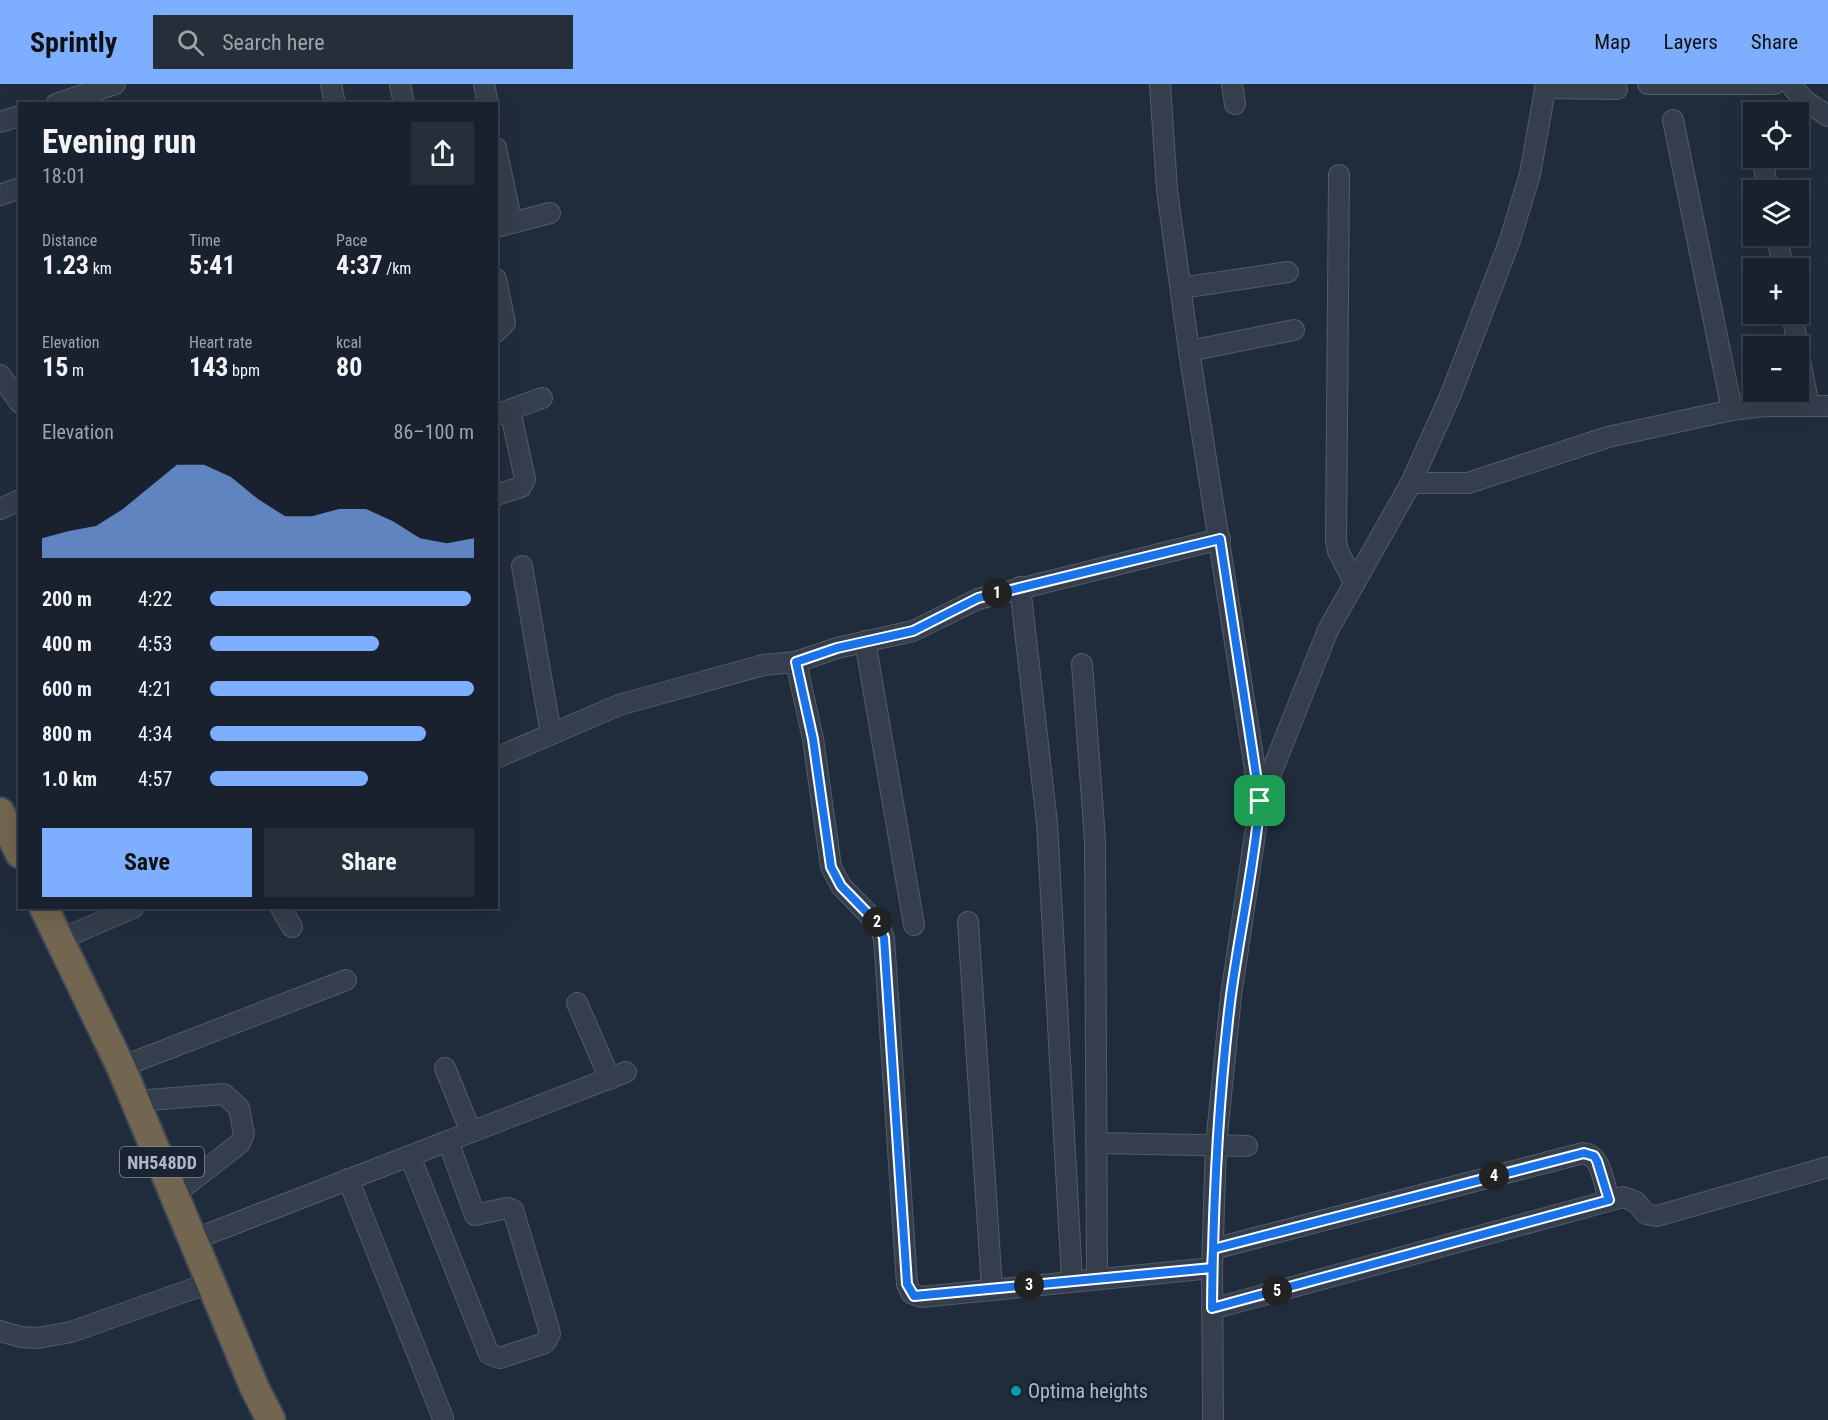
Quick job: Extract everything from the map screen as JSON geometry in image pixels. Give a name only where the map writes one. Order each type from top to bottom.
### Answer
[{"type":"highway","points":[[0,812],[18,850]]},
{"type":"highway","name":"NH548DD","points":[[44,909],[121,1067],[176,1193],[255,1389],[271,1420]]},
{"type":"street","points":[[62,102],[115,84]]},
{"type":"street","points":[[331,84],[334,102]]},
{"type":"street","points":[[400,84],[404,102]]},
{"type":"street","points":[[484,84],[488,102]]},
{"type":"street","points":[[1160,84],[1167,190],[1180,288],[1260,801]]},
{"type":"street","points":[[1647,84],[1774,84]]},
{"type":"street","points":[[1790,84],[1804,100],[1828,117]]},
{"type":"street","points":[[1213,1420],[1212,1258],[1216,1145],[1231,996],[1260,801],[1328,630],[1411,483],[1451,394],[1510,240],[1530,174],[1546,86],[1617,89]]},
{"type":"street","points":[[0,122],[18,117]]},
{"type":"street","points":[[1673,120],[1732,410]]},
{"type":"street","points":[[498,167],[504,225],[550,213]]},
{"type":"street","points":[[1339,175],[1336,541],[1338,551],[1354,582]]},
{"type":"street","points":[[0,195],[18,189]]},
{"type":"street","points":[[1180,288],[1288,272]]},
{"type":"street","points":[[498,289],[505,323],[498,330]]},
{"type":"street","points":[[1189,351],[1294,330]]},
{"type":"street","points":[[0,375],[18,401]]},
{"type":"street","points":[[1411,483],[1468,483],[1608,437],[1732,410],[1764,406],[1819,406],[1809,378]]},
{"type":"street","points":[[498,494],[521,486],[525,479],[503,413],[542,398]]},
{"type":"street","points":[[0,509],[18,501]]},
{"type":"street","points":[[498,757],[619,705],[763,665],[796,662],[866,641],[913,631],[966,603],[1020,587],[1220,539]]},
{"type":"street","points":[[522,566],[551,734]]},
{"type":"street","points":[[1020,587],[1047,824],[1072,1280]]},
{"type":"street","points":[[866,641],[914,925]]},
{"type":"street","points":[[796,662],[813,739],[833,872],[841,886],[879,925],[884,938],[908,1289],[914,1296],[1097,1278],[1212,1258],[1584,1153],[1594,1156],[1597,1161],[1609,1200]]},
{"type":"street","points":[[1082,664],[1095,840],[1097,1278]]},
{"type":"street","points":[[59,940],[131,909]]},
{"type":"street","points":[[282,909],[292,927]]},
{"type":"street","points":[[968,922],[992,1288]]},
{"type":"street","points":[[121,1067],[346,980]]},
{"type":"street","points":[[195,1239],[618,1075],[577,1003]]},
{"type":"street","points":[[445,1068],[471,1132]]},
{"type":"street","points":[[136,1101],[224,1094],[238,1108],[245,1129],[240,1143],[176,1193]]},
{"type":"street","points":[[410,1156],[489,1354],[500,1358],[545,1343],[550,1334],[513,1210],[507,1208],[475,1215],[448,1141]]},
{"type":"street","points":[[1096,1143],[1247,1146]]},
{"type":"street","points":[[1212,1308],[1609,1200],[1629,1197],[1646,1214],[1657,1216],[1828,1167]]},
{"type":"street","points":[[348,1179],[443,1418]]},
{"type":"street","points":[[0,1331],[21,1337],[38,1338],[71,1332],[212,1282]]},
{"type":"place","name":"Optima heights","points":[[1016,1391]]},
{"type":"route","points":[[1260,801],[1220,539],[978,598],[913,631],[837,648],[796,662],[813,739],[831,867],[841,886],[879,925],[884,938],[907,1284],[914,1296],[1212,1268],[1213,1249],[1584,1153],[1594,1156],[1597,1161],[1609,1200],[1212,1308],[1213,1249],[1216,1145],[1231,996],[1260,801]]}]
